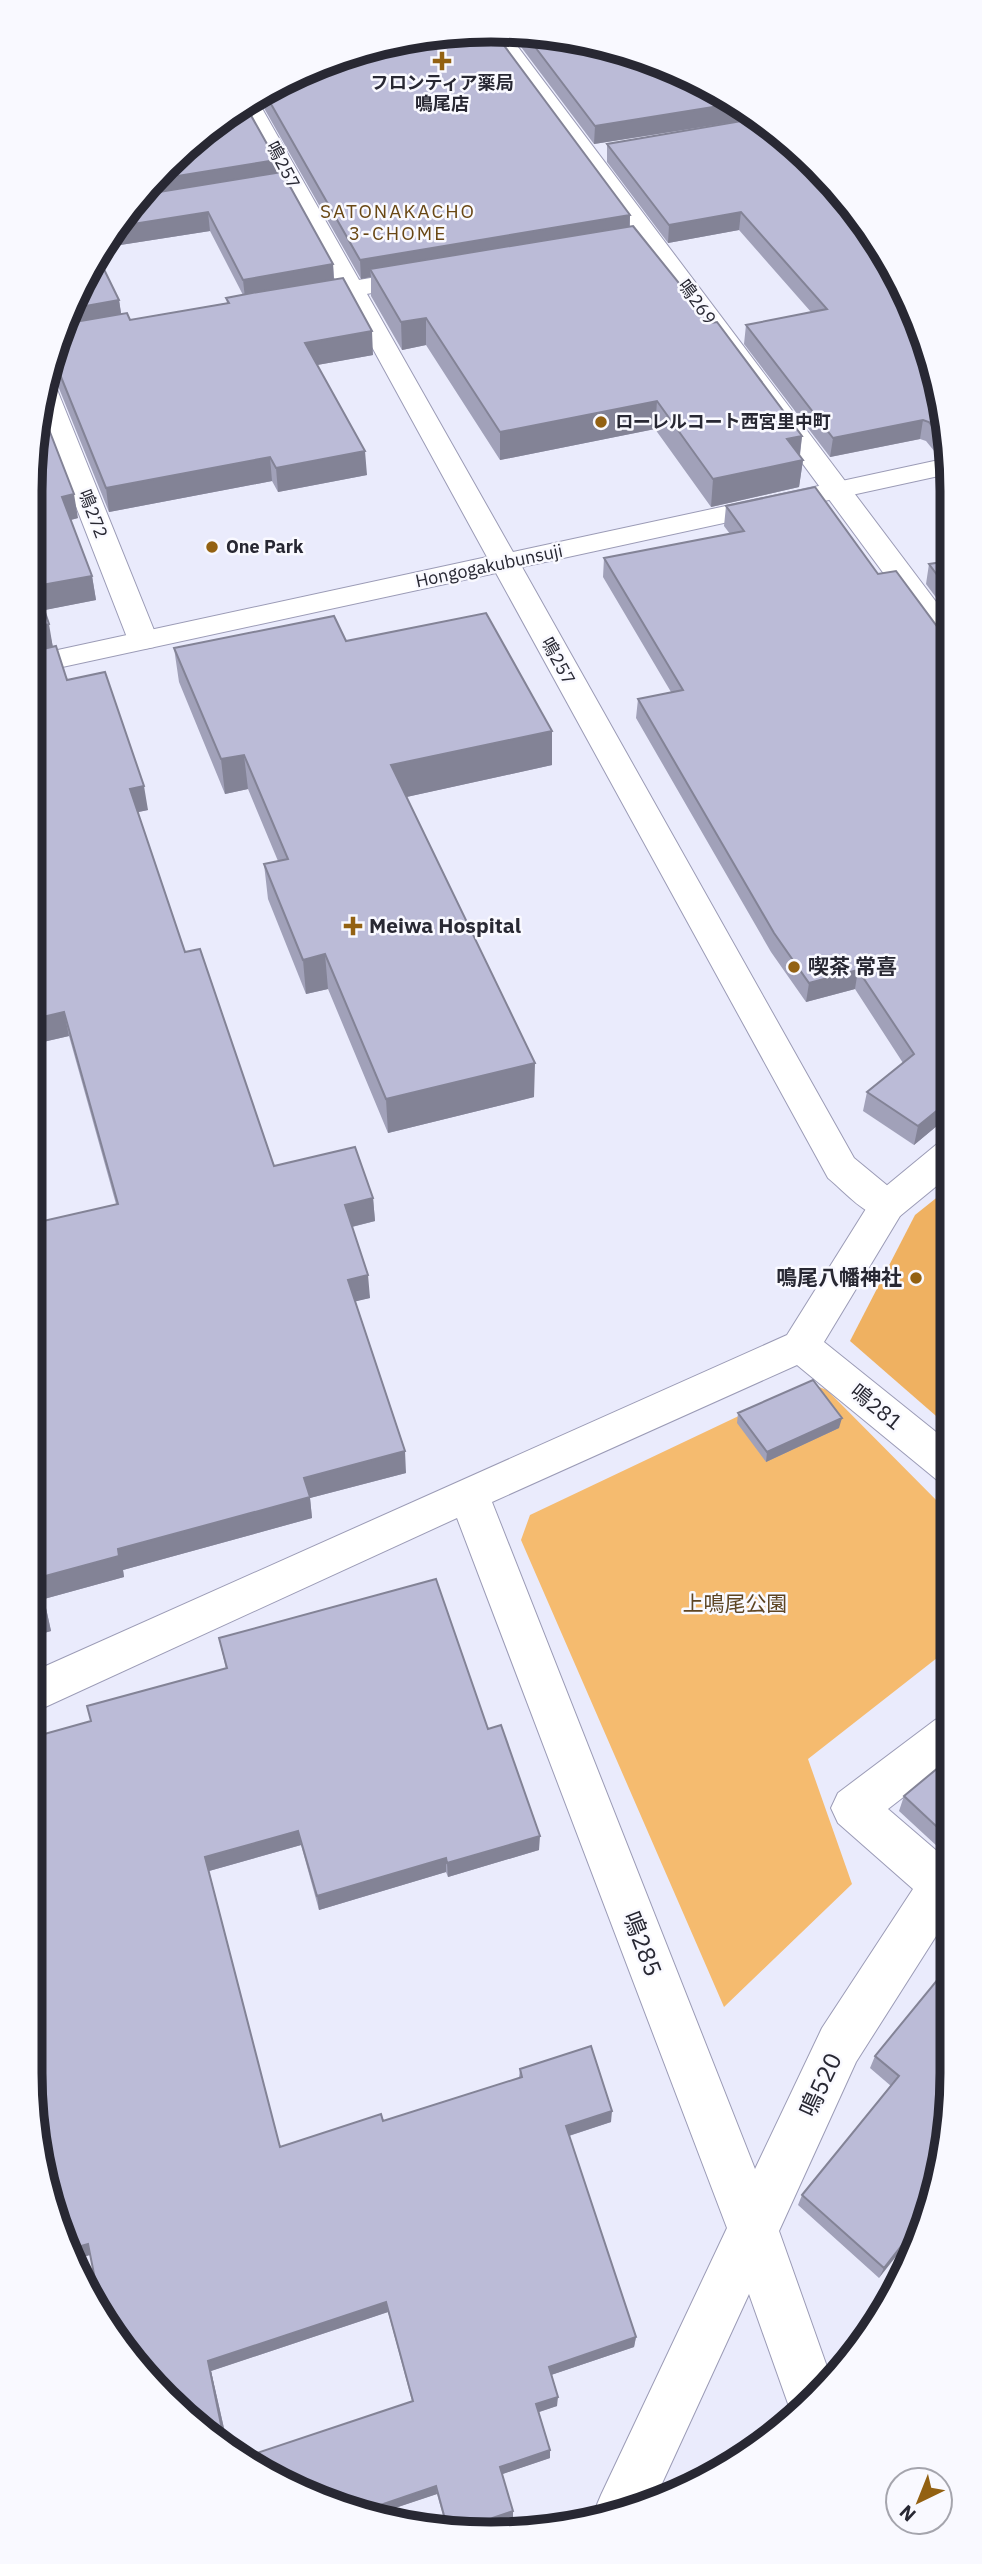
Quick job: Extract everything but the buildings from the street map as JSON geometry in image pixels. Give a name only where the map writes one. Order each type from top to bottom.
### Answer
[{"type":"street","name":"鳴269","points":[[503,42],[940,628]]},
{"type":"street","name":"鳴257","points":[[253,111],[841,1168],[887,1206]]},
{"type":"street","points":[[587,155],[613,150]]},
{"type":"street","points":[[623,244],[650,239]]},
{"type":"street","points":[[284,301],[446,273]]},
{"type":"street","name":"鳴272","points":[[50,406],[143,640]]},
{"type":"street","name":"Hongogakubunsuji","points":[[42,662],[939,468]]},
{"type":"street","points":[[42,1688],[468,1493],[801,1346],[887,1206],[940,1162]]},
{"type":"street","name":"鳴281","points":[[801,1346],[940,1459]]},
{"type":"street","name":"鳴285","points":[[468,1493],[753,2230],[808,2390]]},
{"type":"street","name":"鳴520","points":[[940,1742],[854,1808],[940,1883]]},
{"type":"street","name":"鳴520","points":[[626,2501],[839,2045],[940,1888]]},
{"type":"green space","name":"上鳴尾公園","points":[[808,1383],[827,1390],[940,1504],[940,1656],[808,1759],[852,1884],[724,2007],[521,1540],[530,1515]]},
{"type":"shaded area","name":"鳴尾八幡神社","points":[[940,1195],[940,1419],[850,1341],[915,1215]]},
{"type":"place","name":"フロンティア薬局 鳴尾店","points":[[442,61]]},
{"type":"place","name":"ローレルコート西宮里中町","points":[[601,422]]},
{"type":"place","name":"One Park","points":[[212,547]]},
{"type":"place","name":"Meiwa Hospital","points":[[353,926]]},
{"type":"place","name":"喫茶 常喜","points":[[794,967]]},
{"type":"place","name":"鳴尾八幡神社","points":[[916,1278]]},
{"type":"district","name":"SATONAKACHO 3-CHOME","points":[[398,222]]}]
